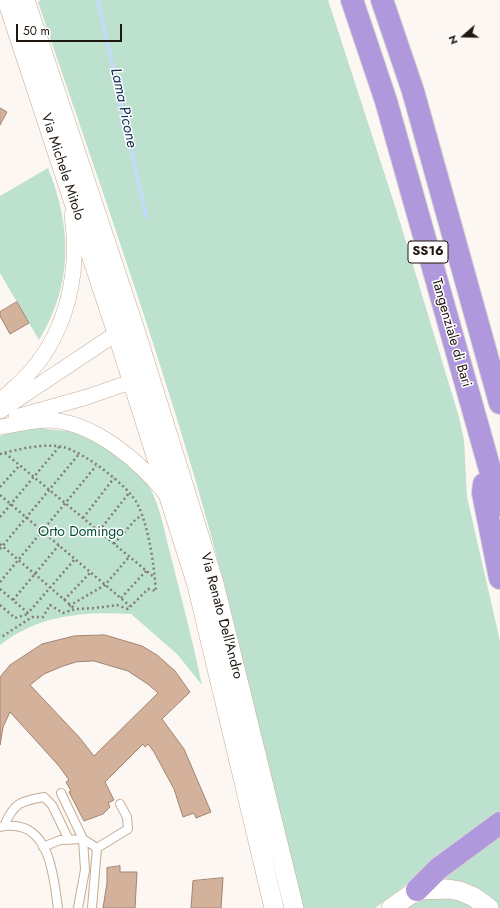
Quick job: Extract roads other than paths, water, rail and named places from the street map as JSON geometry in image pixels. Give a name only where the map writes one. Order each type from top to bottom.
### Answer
[{"type":"highway","name":"Tangenziale di Bari","points":[[352,0],[386,101],[500,505]]},
{"type":"highway","name":"Tangenziale di Bari","points":[[382,0],[413,91],[500,404]]},
{"type":"highway","points":[[486,453],[483,492],[500,578]]},
{"type":"highway","points":[[417,890],[438,868],[500,823]]},
{"type":"street","name":"Via Michele Mitolo","points":[[6,0],[68,187],[125,330]]},
{"type":"street","name":"Via Michele Mitolo","points":[[24,0],[125,330]]},
{"type":"street","points":[[0,401],[31,371],[46,350],[58,329],[69,299],[73,272],[75,234],[68,187]]},
{"type":"street","points":[[0,411],[125,330]]},
{"type":"street","name":"Via Renato Dell'Andro","points":[[125,330],[214,583],[294,908]]},
{"type":"street","points":[[0,422],[141,378]]},
{"type":"street","name":"Via Renato Dell'Andro","points":[[141,378],[170,498],[197,585],[274,908]]},
{"type":"street","points":[[0,427],[49,420],[71,425],[89,432],[115,446],[138,463],[170,498]]},
{"type":"street","points":[[391,908],[417,890],[448,889],[460,891],[474,897],[489,908]]},
{"type":"lane","points":[[61,793],[83,839],[84,870],[78,908]]},
{"type":"lane","points":[[58,908],[49,861],[37,836],[21,827],[2,826],[10,812],[23,800],[44,797],[52,805],[69,840]]},
{"type":"lane","points":[[97,848],[128,829],[127,817],[120,804]]},
{"type":"lane","points":[[43,847],[60,840],[83,839],[97,848]]},
{"type":"lane","points":[[92,908],[97,848]]},
{"type":"waterway","name":"Lama Picone","points":[[99,0],[146,216]]},
{"type":"park label","name":"Orto Domingo","points":[[81,533]]}]
